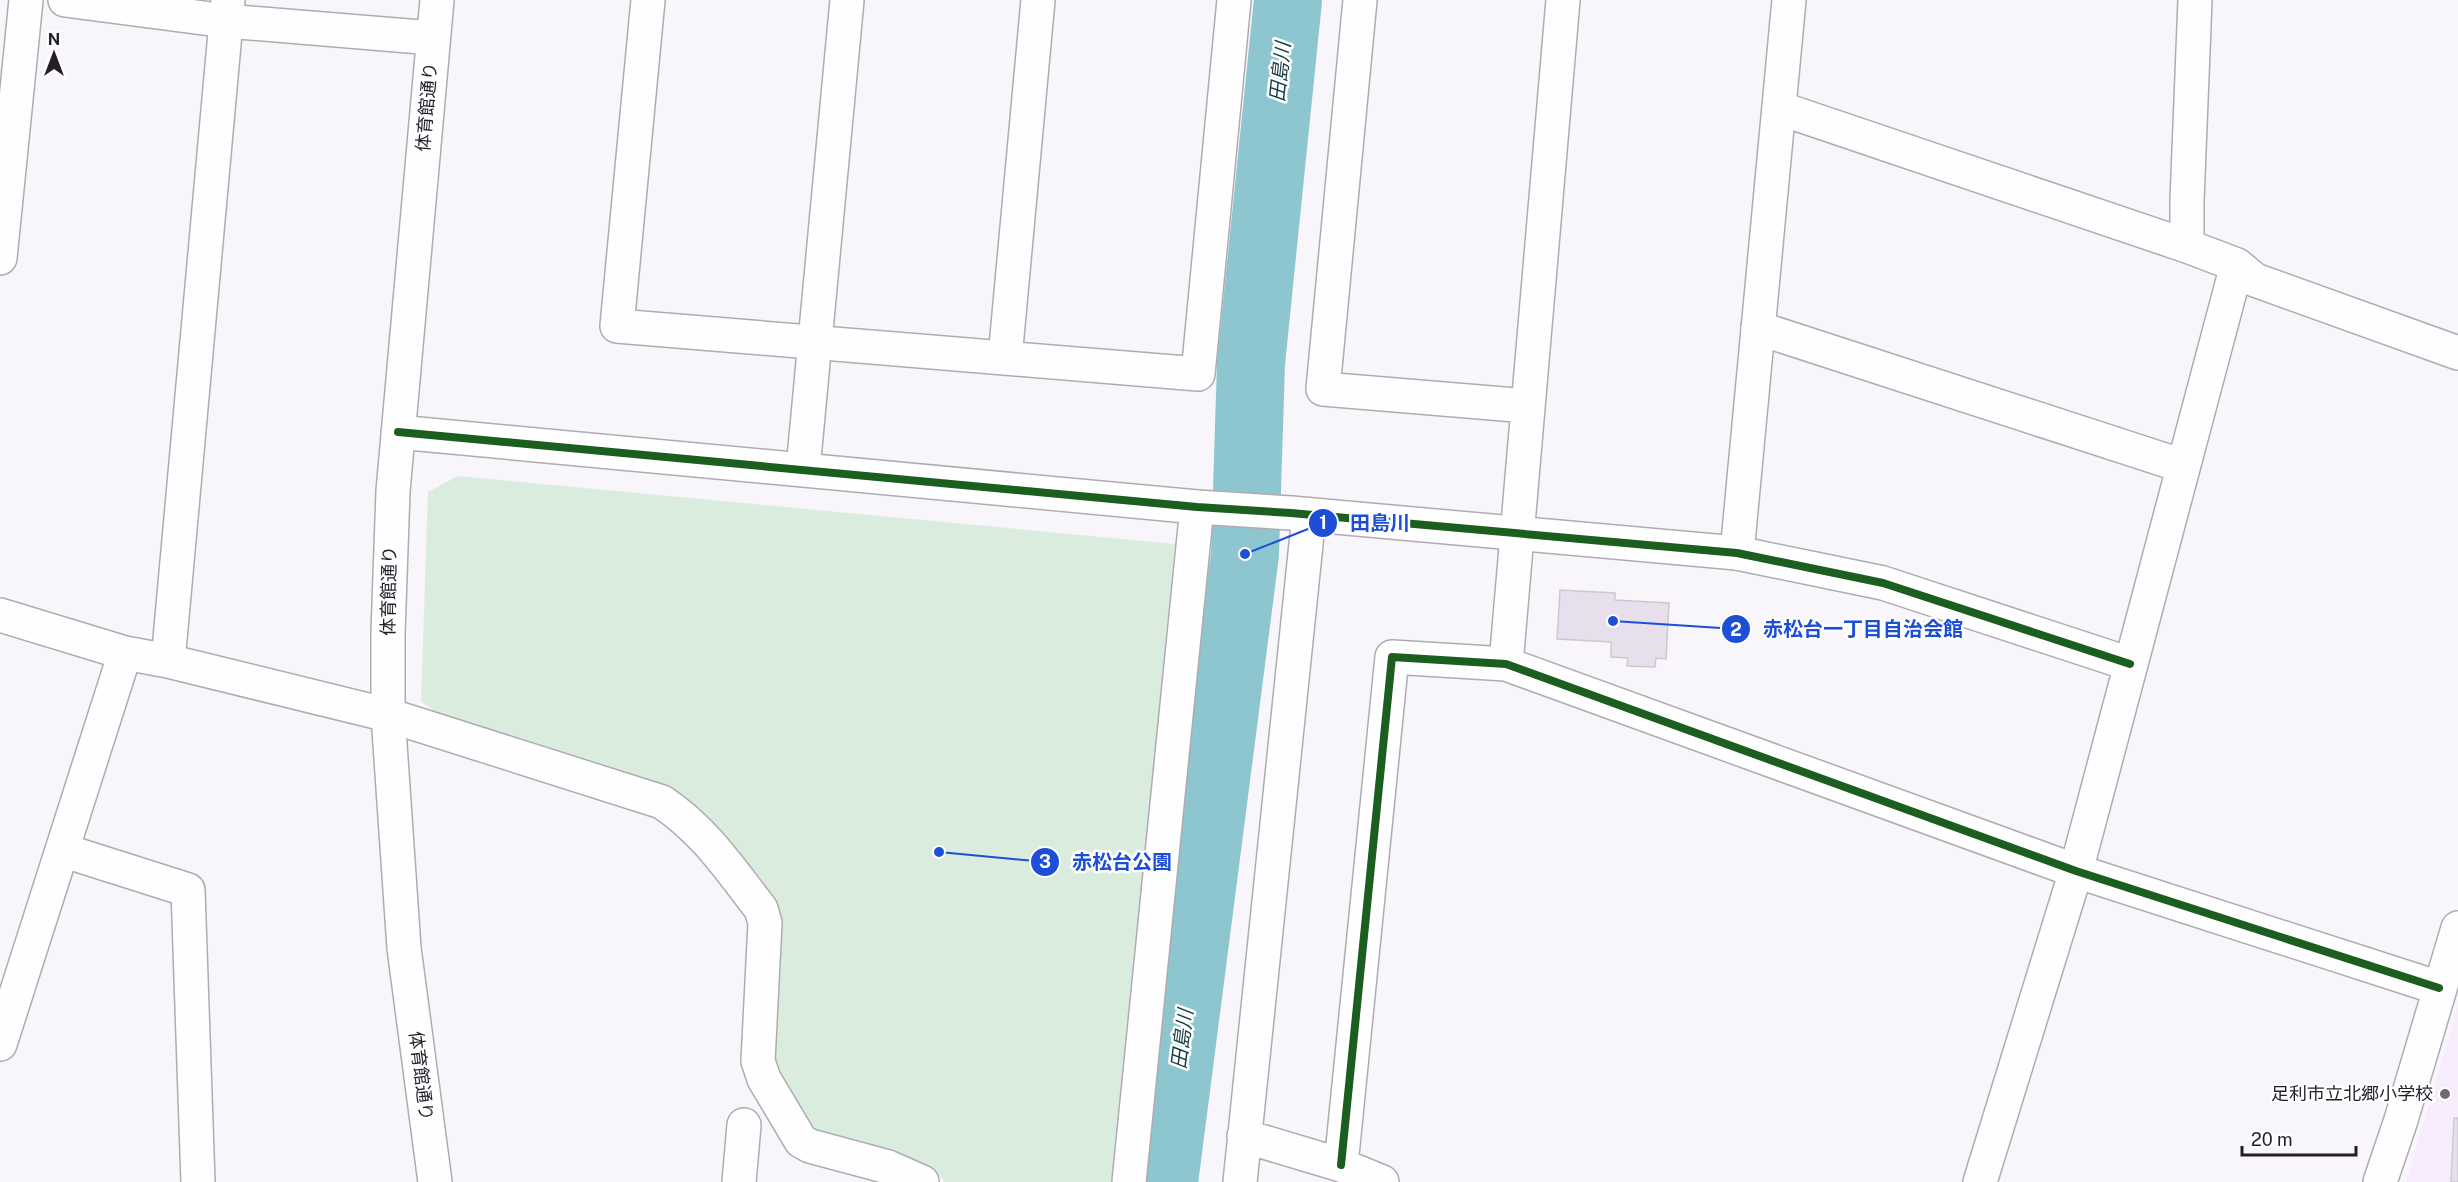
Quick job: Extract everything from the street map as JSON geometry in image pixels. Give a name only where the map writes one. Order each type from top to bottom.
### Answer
[{"type":"street","points":[[0,258],[26,0]]},
{"type":"street","points":[[66,0],[227,10],[433,39]]},
{"type":"street","name":"体育館通り","points":[[435,1182],[404,948],[388,715],[390,560],[398,432],[437,0]]},
{"type":"street","points":[[648,0],[617,326],[1198,374],[1234,0]]},
{"type":"street","points":[[803,469],[847,0]]},
{"type":"street","points":[[1005,358],[1038,0]]},
{"type":"street","points":[[1360,0],[1323,389],[1528,406]]},
{"type":"street","points":[[1506,664],[1563,0]]},
{"type":"street","points":[[1737,553],[1789,0]]},
{"type":"street","points":[[2187,246],[2196,0]]},
{"type":"street","points":[[168,661],[227,10]]},
{"type":"street","points":[[1779,108],[2187,246],[2237,265],[2255,280],[2458,353]]},
{"type":"street","points":[[1980,1182],[2076,871],[2237,265]]},
{"type":"street","points":[[1758,328],[2183,465]]},
{"type":"street","points":[[398,432],[1202,507],[1737,553],[1883,583],[2130,664]]},
{"type":"street","points":[[1129,1182],[1202,507]]},
{"type":"street","points":[[1240,1182],[1300,514]]},
{"type":"street","points":[[0,615],[125,653],[168,661],[388,715],[662,802],[685,817],[703,835],[761,909],[765,923],[758,1061],[764,1079],[801,1141],[810,1146],[888,1167],[922,1182]]},
{"type":"street","points":[[0,1044],[6,1007],[62,850],[125,653]]},
{"type":"street","points":[[1341,1165],[1392,657],[1506,664],[2076,871],[2439,988]]},
{"type":"street","points":[[62,850],[188,890],[198,1182]]},
{"type":"street","points":[[2380,1182],[2401,1120],[2458,928]]},
{"type":"street","points":[[739,1182],[744,1125]]},
{"type":"street","points":[[1244,1136],[1341,1165],[1382,1182]]},
{"type":"shaded area","name":"足利市立北郷小学校","points":[[2458,1006],[2458,1182],[2406,1182]]},
{"type":"green space","points":[[458,476],[1175,544],[1114,1182],[944,1182],[941,1177],[886,1151],[807,1131],[771,1069],[778,906],[687,799],[662,785],[442,717],[421,701],[428,492]]},
{"type":"building","points":[[1560,590],[1615,593],[1615,600],[1669,603],[1666,659],[1656,658],[1655,667],[1627,666],[1628,658],[1611,657],[1611,642],[1557,639]]},
{"type":"building","points":[[2454,1118],[2458,1118],[2458,1182],[2451,1182]]},
{"type":"waterway","name":"田島川","points":[[1164,1182],[1245,554],[1251,363],[1288,0]]},
{"type":"cycle path","points":[[398,432],[1197,507],[1291,513],[1737,553],[1883,583],[2130,664]]},
{"type":"cycle path","points":[[1341,1165],[1392,657],[1506,664],[2076,871],[2439,988]]},
{"type":"place","name":"田島川","points":[[1245,554]]},
{"type":"place","name":"赤松台一丁目自治会館","points":[[1613,621]]},
{"type":"place","name":"赤松台公園","points":[[939,852]]},
{"type":"place","name":"足利市立北郷小学校","points":[[2445,1094]]}]
